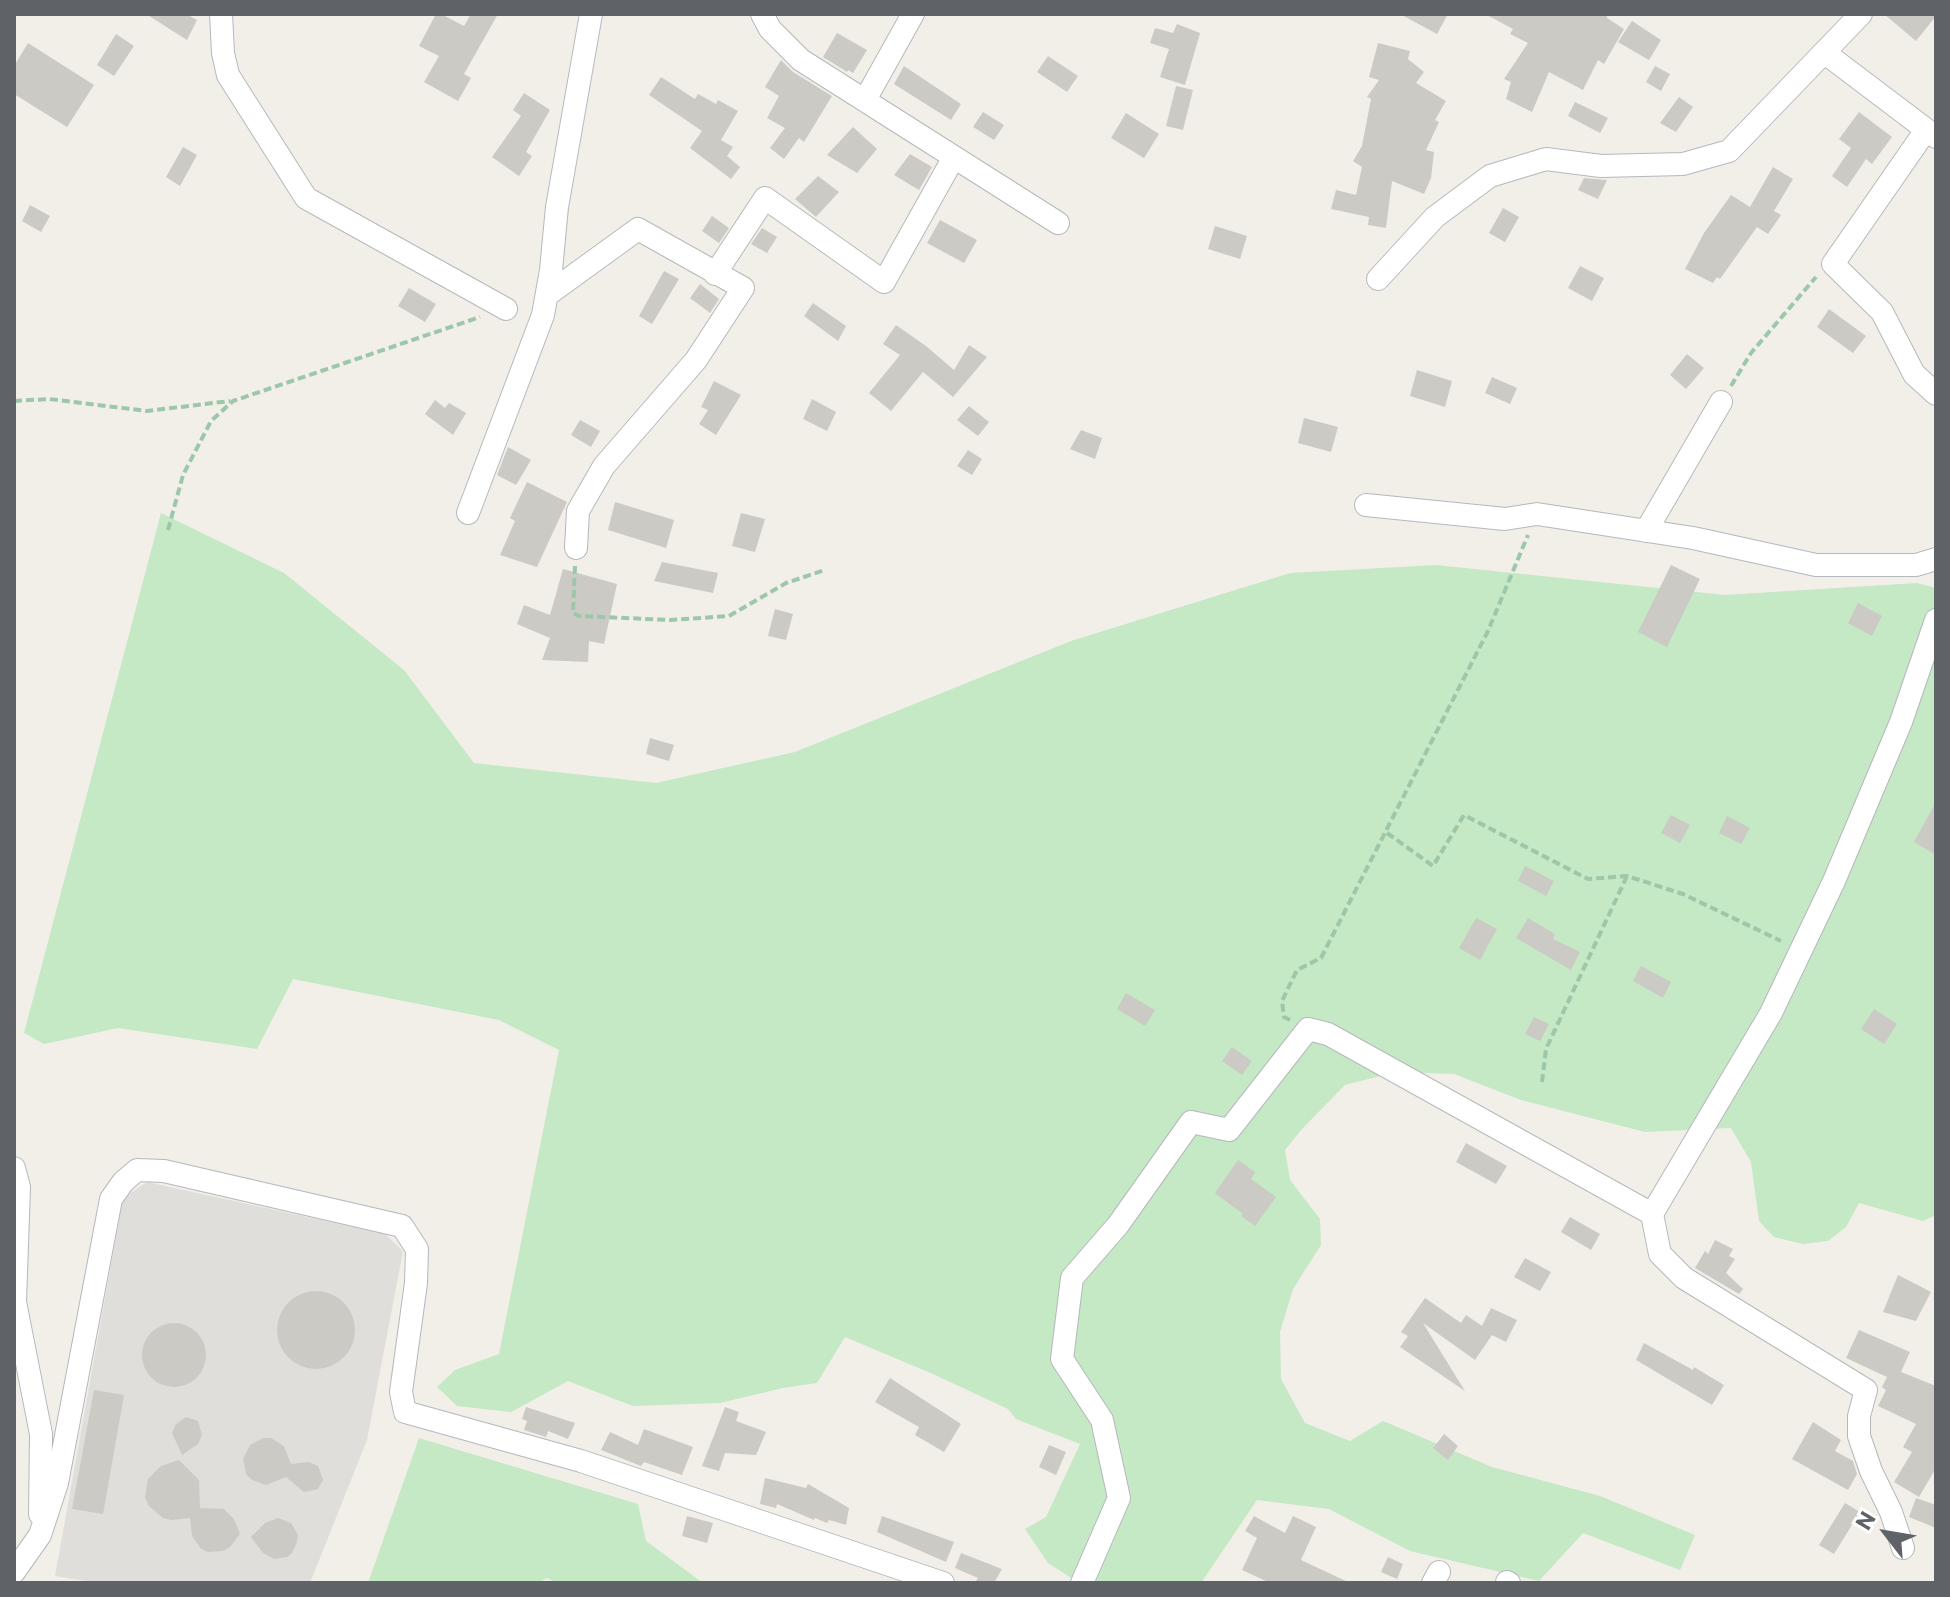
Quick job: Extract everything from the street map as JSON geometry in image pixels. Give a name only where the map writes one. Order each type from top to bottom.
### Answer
[{"type":"street","points":[[221,14],[223,53],[228,75],[306,198],[506,309]]},
{"type":"street","points":[[468,513],[543,315],[557,207],[591,14]]},
{"type":"street","points":[[762,14],[770,29],[801,60],[1058,223]]},
{"type":"street","points":[[865,100],[913,14]]},
{"type":"street","points":[[1378,279],[1435,217],[1490,176],[1546,159],[1601,166],[1683,164],[1729,151],[1861,14]]},
{"type":"street","points":[[1825,53],[1931,134],[1833,264],[1882,312],[1914,374],[1936,394]]},
{"type":"street","points":[[715,274],[765,198],[884,282],[954,157]]},
{"type":"street","points":[[547,295],[638,229],[743,288],[696,360],[604,466],[578,511],[576,548]]},
{"type":"street","points":[[1646,531],[1721,402]]},
{"type":"street","points":[[1366,505],[1505,519],[1537,514],[1646,531],[1816,565],[1916,565],[1936,559]]},
{"type":"street","points":[[1903,1548],[1859,1436],[1859,1416],[1866,1390],[1684,1278],[1660,1254],[1652,1214],[1771,1013],[1801,951],[1901,722],[1936,620]]},
{"type":"street","points":[[1082,1583],[1119,1498],[1102,1420],[1062,1359],[1072,1278],[1118,1225],[1191,1122],[1229,1130],[1308,1029],[1328,1034],[1652,1214]]},
{"type":"street","points":[[14,1168],[19,1187],[15,1302],[41,1434],[40,1535]]},
{"type":"street","points":[[14,1572],[40,1535],[57,1483],[111,1199],[123,1182],[137,1170],[164,1171],[402,1226],[417,1249],[416,1283],[401,1392],[405,1412],[581,1461],[943,1583]]},
{"type":"path","points":[[1721,402],[1751,353],[1822,269],[1833,264]]},
{"type":"path","points":[[14,401],[49,399],[147,411],[233,401],[506,309]]},
{"type":"path","points":[[168,530],[183,475],[190,461],[211,421],[233,401]]},
{"type":"path","points":[[1308,1029],[1284,1017],[1282,1001],[1297,970],[1321,958],[1387,833],[1488,631],[1537,514]]},
{"type":"path","points":[[576,548],[573,613],[579,616],[671,620],[729,616],[786,583],[825,570]]},
{"type":"path","points":[[1387,833],[1433,866],[1464,815],[1588,879],[1627,876],[1683,894],[1801,951]]},
{"type":"path","points":[[1542,1082],[1546,1049],[1627,876]]},
{"type":"shaded area","points":[[147,1182],[385,1234],[403,1251],[367,1440],[310,1583],[99,1583],[55,1576],[123,1198]]},
{"type":"green space","points":[[161,513],[284,573],[404,670],[474,763],[656,783],[795,752],[1071,641],[1290,573],[1436,565],[1725,595],[1917,583],[1936,588],[1936,1215],[1923,1221],[1859,1203],[1846,1227],[1828,1241],[1803,1244],[1774,1237],[1759,1221],[1751,1162],[1731,1128],[1645,1132],[1521,1100],[1454,1074],[1396,1072],[1345,1085],[1285,1150],[1290,1180],[1320,1219],[1321,1245],[1293,1289],[1280,1332],[1281,1379],[1305,1423],[1350,1441],[1383,1421],[1492,1467],[1600,1496],[1695,1535],[1680,1570],[1583,1533],[1539,1581],[1410,1551],[1329,1509],[1257,1500],[1201,1583],[1079,1583],[1048,1563],[1025,1529],[1046,1517],[1080,1444],[1016,1419],[1008,1409],[845,1337],[817,1383],[720,1403],[633,1406],[568,1381],[511,1412],[457,1406],[437,1387],[455,1370],[499,1354],[559,1050],[499,1020],[293,979],[257,1049],[118,1028],[44,1044],[24,1033]]},
{"type":"green space","points":[[419,1438],[638,1504],[646,1541],[703,1583],[557,1583],[547,1578],[537,1583],[368,1583]]},
{"type":"building","points":[[146,14],[186,14],[197,20],[187,40]]},
{"type":"building","points":[[436,14],[464,26],[471,14],[498,14],[464,74],[471,78],[458,101],[424,82],[439,56],[419,46]]},
{"type":"building","points":[[1400,14],[1448,14],[1437,34]]},
{"type":"building","points":[[1485,14],[1607,14],[1607,18],[1624,29],[1604,64],[1598,60],[1583,90],[1549,72],[1532,112],[1506,99],[1511,82],[1504,79],[1528,43],[1510,34],[1513,29]]},
{"type":"building","points":[[1884,14],[1936,14],[1936,16],[1916,41]]},
{"type":"building","points":[[1632,21],[1661,40],[1649,60],[1618,42]]},
{"type":"building","points":[[1177,24],[1200,33],[1185,85],[1160,77],[1169,49],[1150,43],[1155,28],[1173,33]]},
{"type":"building","points":[[837,33],[867,50],[853,73],[823,57]]},
{"type":"building","points":[[116,34],[134,46],[114,76],[97,65]]},
{"type":"building","points":[[28,43],[94,85],[67,127],[14,94],[14,66]]},
{"type":"building","points":[[1378,43],[1410,51],[1408,59],[1424,72],[1416,83],[1446,101],[1435,120],[1439,122],[1426,150],[1434,152],[1431,178],[1424,194],[1392,181],[1386,228],[1368,225],[1369,217],[1331,209],[1336,190],[1356,195],[1362,167],[1353,161],[1362,146],[1371,99],[1367,97],[1379,80],[1369,77]]},
{"type":"building","points":[[1048,56],[1078,76],[1067,92],[1037,72]]},
{"type":"building","points":[[781,60],[793,72],[832,96],[804,142],[799,138],[784,159],[770,148],[785,128],[767,118],[779,96],[765,87]]},
{"type":"building","points":[[904,66],[961,104],[951,120],[894,84]]},
{"type":"building","points":[[1655,66],[1670,74],[1661,91],[1646,82]]},
{"type":"building","points":[[661,77],[695,99],[698,94],[738,111],[721,140],[733,147],[727,156],[740,167],[731,179],[690,148],[702,131],[649,95]]},
{"type":"building","points":[[1176,86],[1193,90],[1183,130],[1166,126]]},
{"type":"building","points":[[524,93],[550,110],[526,152],[532,156],[519,176],[492,157],[521,116],[513,110]]},
{"type":"building","points":[[1679,97],[1693,107],[1676,132],[1660,123]]},
{"type":"building","points":[[1575,102],[1608,118],[1600,133],[1568,116]]},
{"type":"building","points":[[983,112],[1004,125],[994,140],[973,127]]},
{"type":"building","points":[[1859,112],[1892,137],[1872,164],[1866,159],[1847,187],[1832,176],[1851,148],[1839,139]]},
{"type":"building","points":[[1126,113],[1159,134],[1144,158],[1111,138]]},
{"type":"building","points":[[853,127],[877,149],[857,173],[827,155]]},
{"type":"building","points":[[183,147],[197,155],[180,186],[166,177]]},
{"type":"building","points":[[910,154],[932,167],[919,190],[894,175]]},
{"type":"building","points":[[1773,167],[1793,179],[1774,211],[1781,215],[1768,234],[1757,227],[1720,279],[1717,277],[1713,283],[1685,269],[1704,233],[1731,195],[1750,207]]},
{"type":"building","points":[[818,176],[839,192],[816,217],[795,199]]},
{"type":"building","points":[[1584,178],[1607,180],[1598,199],[1578,190]]},
{"type":"building","points":[[30,205],[50,216],[41,232],[22,221]]},
{"type":"building","points":[[1503,208],[1519,217],[1505,242],[1489,233]]},
{"type":"building","points":[[712,216],[729,228],[719,243],[702,231]]},
{"type":"building","points":[[940,220],[977,240],[964,263],[927,243]]},
{"type":"building","points":[[1215,226],[1247,236],[1240,259],[1208,249]]},
{"type":"building","points":[[762,228],[777,237],[767,253],[751,244]]},
{"type":"building","points":[[1580,266],[1604,278],[1592,301],[1568,288]]},
{"type":"building","points":[[664,271],[679,279],[652,324],[639,316]]},
{"type":"building","points":[[700,284],[719,299],[710,313],[690,298]]},
{"type":"building","points":[[409,288],[436,304],[425,322],[398,306]]},
{"type":"building","points":[[813,303],[846,326],[838,341],[804,316]]},
{"type":"building","points":[[1829,309],[1866,336],[1853,353],[1817,327]]},
{"type":"building","points":[[896,325],[954,370],[969,345],[987,357],[953,397],[923,372],[891,411],[869,393],[900,355],[883,344]]},
{"type":"building","points":[[1687,354],[1704,368],[1686,389],[1670,375]]},
{"type":"building","points":[[1417,370],[1452,381],[1445,407],[1410,396]]},
{"type":"building","points":[[1492,377],[1517,388],[1510,404],[1485,393]]},
{"type":"building","points":[[714,381],[741,395],[716,435],[699,424],[708,410],[701,407]]},
{"type":"building","points":[[812,399],[836,412],[827,431],[803,419]]},
{"type":"building","points":[[435,400],[445,408],[449,403],[466,413],[453,435],[425,414]]},
{"type":"building","points":[[969,406],[989,422],[978,436],[957,420]]},
{"type":"building","points":[[1304,418],[1338,427],[1331,452],[1298,443]]},
{"type":"building","points":[[580,420],[600,431],[591,447],[571,435]]},
{"type":"building","points":[[1081,430],[1102,438],[1095,459],[1070,449]]},
{"type":"building","points":[[508,447],[531,460],[516,485],[497,475]]},
{"type":"building","points":[[968,450],[982,459],[972,475],[957,466]]},
{"type":"building","points":[[527,482],[567,502],[537,567],[500,555],[515,521],[510,518]]},
{"type":"building","points":[[615,502],[674,520],[666,548],[608,530]]},
{"type":"building","points":[[741,513],[765,519],[755,552],[732,546]]},
{"type":"building","points":[[662,562],[718,573],[713,593],[654,581]]},
{"type":"building","points":[[1671,565],[1700,579],[1667,647],[1638,632]]},
{"type":"building","points":[[563,569],[617,584],[604,644],[589,641],[588,662],[542,660],[550,638],[517,624],[524,605],[550,615]]},
{"type":"building","points":[[1858,603],[1882,616],[1872,636],[1848,623]]},
{"type":"building","points":[[775,609],[793,614],[786,640],[768,636]]},
{"type":"building","points":[[650,738],[674,745],[669,761],[646,754]]},
{"type":"building","points":[[1936,802],[1936,855],[1914,842]]},
{"type":"building","points":[[1671,815],[1690,825],[1680,843],[1661,833]]},
{"type":"building","points":[[1727,816],[1750,828],[1741,844],[1719,833]]},
{"type":"building","points":[[1525,866],[1554,881],[1546,896],[1518,881]]},
{"type":"building","points":[[1476,918],[1497,929],[1480,960],[1459,948]]},
{"type":"building","points":[[1528,918],[1555,934],[1553,939],[1580,952],[1571,970],[1516,938]]},
{"type":"building","points":[[1641,966],[1671,982],[1663,998],[1633,981]]},
{"type":"building","points":[[1126,993],[1155,1010],[1145,1026],[1117,1009]]},
{"type":"building","points":[[1874,1009],[1897,1024],[1884,1044],[1861,1029]]},
{"type":"building","points":[[1534,1017],[1549,1024],[1540,1041],[1525,1034]]},
{"type":"building","points":[[1232,1047],[1252,1061],[1242,1075],[1222,1061]]},
{"type":"building","points":[[1466,1143],[1507,1166],[1496,1184],[1456,1162]]},
{"type":"building","points":[[1238,1160],[1255,1172],[1251,1179],[1276,1197],[1255,1226],[1215,1193]]},
{"type":"building","points":[[1570,1217],[1600,1234],[1591,1250],[1561,1232]]},
{"type":"building","points":[[1715,1240],[1733,1249],[1729,1256],[1735,1259],[1726,1273],[1743,1289],[1739,1294],[1695,1268],[1705,1251],[1708,1254]]},
{"type":"building","points":[[1525,1258],[1551,1272],[1540,1291],[1514,1277]]},
{"type":"building","points":[[1898,1275],[1931,1292],[1916,1321],[1883,1312]]},
{"type":"building","points":[[316,1291],[331,1294],[343,1303],[352,1315],[355,1330],[352,1345],[343,1357],[331,1366],[316,1369],[301,1366],[289,1357],[280,1345],[277,1330],[280,1315],[289,1303],[301,1294]]},
{"type":"building","points":[[1425,1298],[1461,1323],[1466,1315],[1482,1326],[1491,1308],[1517,1320],[1506,1342],[1492,1335],[1475,1360],[1423,1323],[1465,1391],[1400,1347],[1408,1336],[1401,1332]]},
{"type":"building","points":[[168,1323],[180,1323],[197,1332],[204,1343],[204,1367],[197,1378],[180,1387],[168,1387],[156,1382],[147,1373],[142,1361],[142,1349],[147,1337],[156,1328]]},
{"type":"building","points":[[1859,1330],[1910,1352],[1901,1372],[1936,1386],[1936,1468],[1919,1497],[1894,1482],[1912,1452],[1903,1447],[1916,1424],[1878,1406],[1886,1390],[1882,1387],[1887,1377],[1846,1358]]},
{"type":"building","points":[[1644,1343],[1724,1385],[1712,1405],[1636,1360]]},
{"type":"building","points":[[890,1378],[961,1424],[944,1452],[915,1435],[919,1427],[875,1402]]},
{"type":"building","points":[[94,1390],[124,1395],[103,1514],[72,1509]]},
{"type":"building","points":[[526,1407],[575,1423],[568,1439],[548,1431],[546,1437],[524,1430],[527,1421],[522,1419]]},
{"type":"building","points":[[725,1407],[739,1412],[736,1421],[766,1432],[756,1455],[725,1453],[719,1471],[702,1466]]},
{"type":"building","points":[[186,1417],[198,1421],[202,1435],[198,1444],[182,1455],[172,1433],[176,1424]]},
{"type":"building","points":[[1813,1422],[1841,1440],[1835,1451],[1853,1461],[1857,1474],[1848,1490],[1792,1459]]},
{"type":"building","points":[[644,1429],[693,1447],[682,1475],[644,1462],[641,1466],[601,1450],[610,1432],[638,1445]]},
{"type":"building","points":[[1444,1434],[1458,1446],[1448,1460],[1433,1448]]},
{"type":"building","points":[[263,1438],[271,1438],[284,1446],[291,1464],[309,1462],[318,1466],[323,1480],[318,1489],[304,1492],[286,1477],[266,1485],[252,1480],[246,1474],[243,1459],[250,1445]]},
{"type":"building","points":[[1049,1445],[1066,1452],[1056,1475],[1039,1467]]},
{"type":"building","points":[[179,1460],[199,1480],[200,1508],[224,1509],[234,1519],[240,1534],[223,1551],[201,1549],[192,1536],[190,1518],[163,1518],[149,1506],[145,1497],[148,1479],[161,1466]]},
{"type":"building","points":[[765,1478],[806,1488],[808,1484],[849,1508],[846,1525],[814,1520],[777,1504],[776,1508],[760,1504]]},
{"type":"building","points":[[1916,1498],[1936,1505],[1936,1528],[1909,1517]]},
{"type":"building","points":[[1845,1503],[1860,1512],[1834,1554],[1819,1545]]},
{"type":"building","points":[[687,1516],[713,1523],[707,1543],[682,1536]]},
{"type":"building","points":[[882,1516],[954,1542],[946,1562],[877,1532]]},
{"type":"building","points":[[1254,1516],[1285,1533],[1293,1516],[1316,1527],[1301,1560],[1350,1583],[1270,1583],[1242,1570],[1257,1538],[1245,1531]]},
{"type":"building","points":[[278,1518],[291,1523],[298,1535],[292,1553],[274,1559],[263,1553],[251,1537],[265,1523]]},
{"type":"building","points":[[961,1553],[1002,1569],[994,1583],[975,1583],[978,1578],[955,1568]]},
{"type":"building","points":[[1388,1557],[1403,1564],[1397,1579],[1381,1572]]}]
